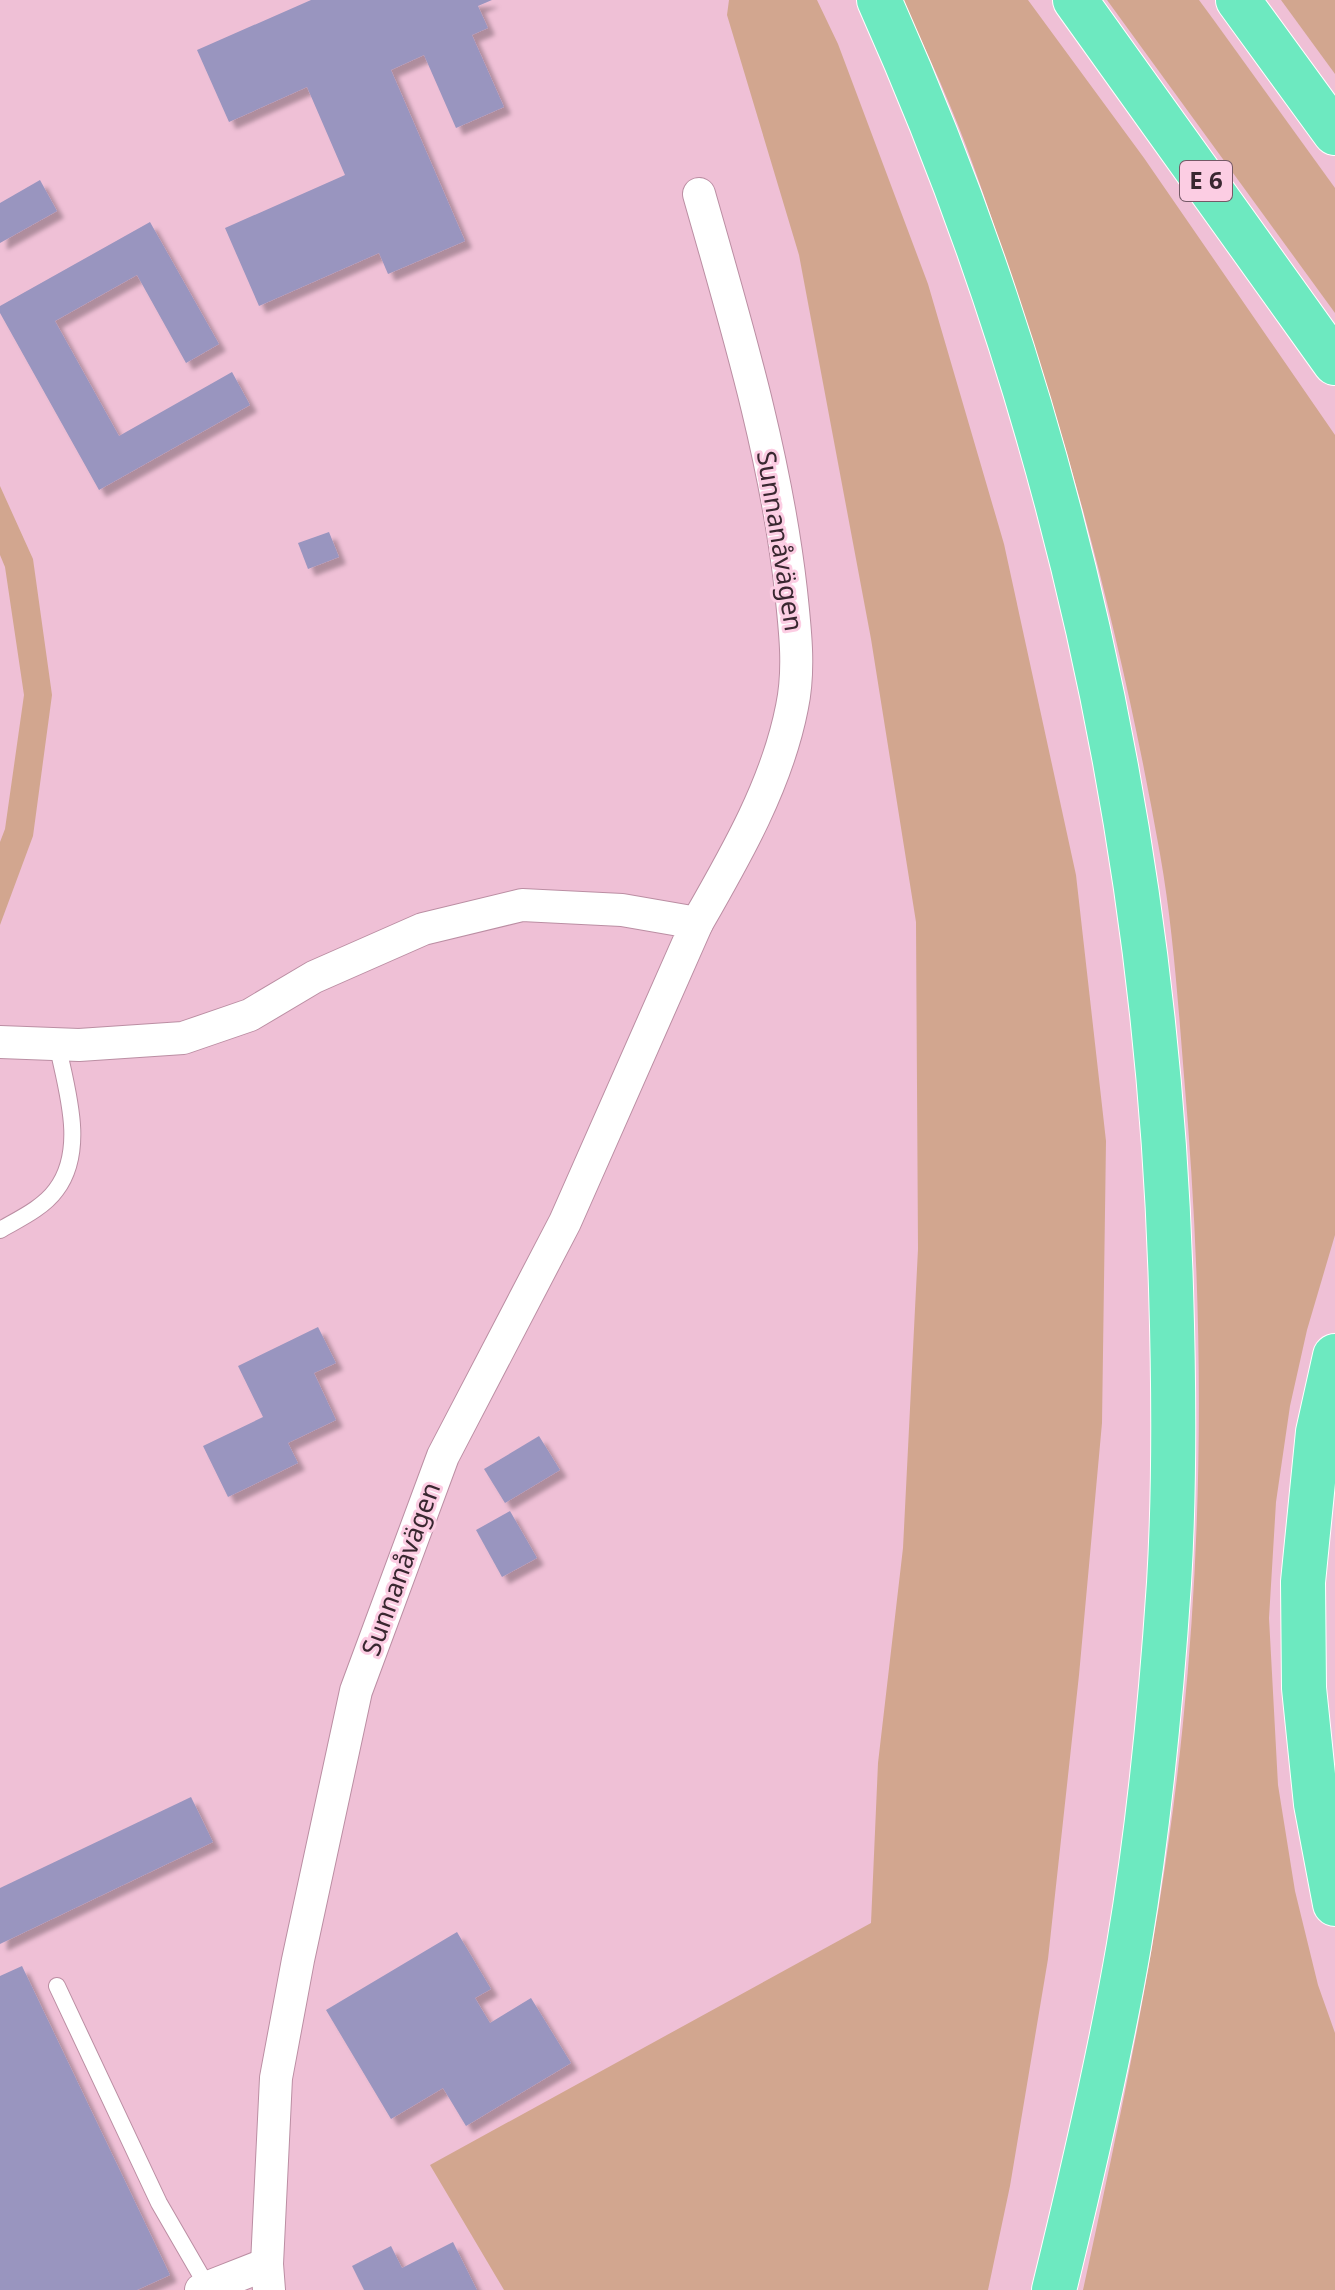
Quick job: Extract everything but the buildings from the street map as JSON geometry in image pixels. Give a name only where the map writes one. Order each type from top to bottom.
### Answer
[{"type":"highway","points":[[879,0],[917,86],[979,253],[1034,420],[1082,600],[1126,819],[1153,1014],[1168,1194],[1174,1402],[1169,1579],[1154,1759],[1127,1957],[1098,2110],[1054,2290]]},
{"type":"highway","name":"E 6","points":[[1075,0],[1335,363]]},
{"type":"highway","points":[[1238,0],[1335,133]]},
{"type":"highway","points":[[1335,1356],[1318,1432],[1303,1582],[1304,1688],[1316,1804],[1335,1904]]},
{"type":"street","name":"Sunnanåvägen","points":[[204,2288],[268,2277],[276,2078],[298,1960],[356,1691],[443,1456],[565,1222],[697,923],[733,860],[773,776],[793,705],[796,640],[786,543],[760,418],[699,194]]},
{"type":"street","points":[[0,1042],[138,1043],[183,1038],[250,1015],[314,977],[423,929],[522,905],[622,910],[697,923]]},
{"type":"lane","points":[[0,1230],[41,1205],[57,1189],[67,1170],[72,1146],[70,1112],[57,1043]]},
{"type":"lane","points":[[57,1986],[159,2203],[204,2288]]},
{"type":"shaded area","points":[[729,0],[817,0],[838,44],[928,284],[1004,544],[1076,875],[1106,1141],[1102,1423],[1048,1959],[1010,2186],[988,2290],[504,2290],[430,2165],[871,1923],[878,1763],[903,1548],[918,1249],[916,922],[871,639],[799,255],[727,15]]},
{"type":"shaded area","points":[[903,0],[1028,0],[1144,158],[1335,435],[1335,1235],[1307,1330],[1290,1406],[1276,1502],[1269,1618],[1278,1785],[1295,1891],[1318,1985],[1335,2033],[1335,2290],[1083,2290],[1154,1937],[1175,1794],[1190,1642],[1199,1400],[1195,1238],[1184,1076],[1165,881],[1132,710],[1098,566],[1059,425],[984,196],[951,108]]},
{"type":"shaded area","points":[[1107,0],[1199,0],[1213,19],[1335,188],[1335,313]]},
{"type":"shaded area","points":[[1281,0],[1335,0],[1335,74]]},
{"type":"shaded area","points":[[0,486],[33,559],[52,695],[33,836],[0,925],[0,842],[5,829],[24,695],[5,567],[0,555]]}]
